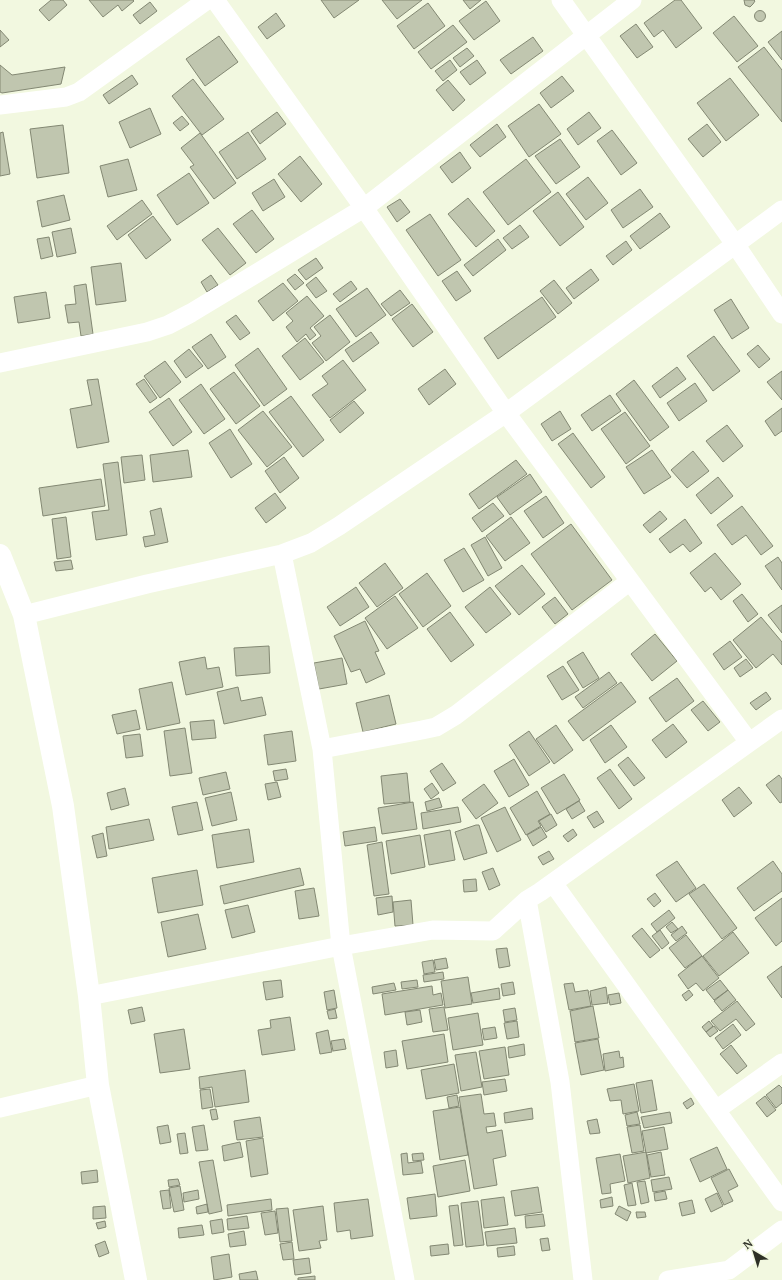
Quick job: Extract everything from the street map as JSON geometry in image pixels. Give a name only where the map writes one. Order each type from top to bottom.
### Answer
[{"type":"street","points":[[0,105],[66,97],[79,92],[207,0]]},
{"type":"street","points":[[215,0],[364,208],[506,413],[749,742]]},
{"type":"street","points":[[561,0],[735,244],[782,314]]},
{"type":"street","points":[[0,363],[146,332],[168,325],[192,313],[364,208],[632,0]]},
{"type":"street","points":[[24,615],[147,584],[282,554],[310,543],[340,526],[506,413],[782,210]]},
{"type":"street","points":[[282,554],[322,749],[341,946],[405,1280]]},
{"type":"street","points":[[0,555],[24,615],[62,806],[89,996],[98,1085],[136,1280]]},
{"type":"street","points":[[322,749],[436,726],[456,715],[630,581]]},
{"type":"street","points":[[89,996],[341,946],[433,930],[493,931],[527,900],[782,719]]},
{"type":"street","points":[[553,883],[782,1202]]},
{"type":"street","points":[[527,900],[560,1082],[583,1280]]},
{"type":"street","points":[[716,1110],[782,1063]]},
{"type":"street","points":[[0,1108],[98,1085]]},
{"type":"street","points":[[668,1280],[734,1275],[782,1230]]},
{"type":"building","points":[[51,0],[63,0],[67,5],[49,21],[39,10]]},
{"type":"building","points":[[89,0],[134,1],[122,11],[118,5],[103,17]]},
{"type":"building","points":[[321,0],[359,0],[334,18]]},
{"type":"building","points":[[382,0],[422,0],[397,19]]},
{"type":"building","points":[[463,0],[481,0],[470,9]]},
{"type":"building","points":[[675,0],[681,0],[702,28],[676,48],[663,30],[654,37],[644,23]]},
{"type":"building","points":[[744,0],[755,1],[750,7],[745,5]]},
{"type":"building","points":[[486,1],[500,21],[474,40],[459,21]]},
{"type":"building","points":[[150,2],[157,11],[140,24],[133,15]]},
{"type":"building","points":[[428,3],[445,26],[414,49],[397,26]]},
{"type":"building","points":[[758,11],[762,11],[764,12],[764,20],[758,21],[755,18],[755,14]]},
{"type":"building","points":[[276,13],[285,26],[267,39],[258,27]]},
{"type":"building","points":[[734,16],[758,46],[737,62],[713,33]]},
{"type":"building","points":[[636,24],[653,47],[637,58],[620,36]]},
{"type":"building","points":[[453,25],[467,42],[431,69],[418,52]]},
{"type":"building","points":[[0,30],[9,40],[0,47]]},
{"type":"building","points":[[782,31],[782,60],[768,42]]},
{"type":"building","points":[[219,36],[238,62],[205,86],[186,59]]},
{"type":"building","points":[[533,37],[543,51],[511,74],[500,60]]},
{"type":"building","points":[[764,47],[782,70],[782,122],[738,67]]},
{"type":"building","points":[[467,48],[474,56],[460,67],[453,58]]},
{"type":"building","points":[[450,60],[457,70],[443,81],[435,71]]},
{"type":"building","points":[[477,60],[486,73],[470,85],[460,72]]},
{"type":"building","points":[[0,65],[12,75],[65,67],[61,84],[2,93],[0,92]]},
{"type":"building","points":[[132,75],[138,84],[109,104],[103,95]]},
{"type":"building","points":[[562,76],[574,91],[551,108],[540,93]]},
{"type":"building","points":[[730,78],[759,115],[726,141],[697,103]]},
{"type":"building","points":[[193,79],[224,119],[202,135],[172,96]]},
{"type":"building","points":[[448,80],[465,100],[453,111],[436,90]]},
{"type":"building","points":[[539,104],[561,134],[529,157],[508,126]]},
{"type":"building","points":[[150,108],[161,134],[130,148],[119,122]]},
{"type":"building","points":[[277,112],[286,124],[260,144],[251,131]]},
{"type":"building","points":[[589,112],[601,128],[578,145],[567,129]]},
{"type":"building","points":[[182,116],[189,124],[180,131],[173,123]]},
{"type":"building","points":[[497,124],[506,137],[480,157],[470,145]]},
{"type":"building","points":[[707,124],[721,142],[703,157],[688,139]]},
{"type":"building","points":[[63,125],[69,173],[37,178],[30,129]]},
{"type":"building","points":[[612,130],[637,163],[621,175],[597,141]]},
{"type":"building","points":[[3,132],[10,174],[0,176],[0,133]]},
{"type":"building","points":[[248,132],[266,159],[237,179],[219,152]]},
{"type":"building","points":[[200,133],[236,183],[214,199],[190,167],[194,165],[181,148]]},
{"type":"building","points":[[560,139],[580,167],[556,184],[535,156]]},
{"type":"building","points":[[460,152],[471,168],[452,183],[440,167]]},
{"type":"building","points":[[300,156],[322,184],[301,202],[278,174]]},
{"type":"building","points":[[128,159],[137,190],[108,197],[100,166]]},
{"type":"building","points":[[526,159],[551,192],[508,225],[483,192]]},
{"type":"building","points":[[189,173],[209,203],[177,225],[157,195]]},
{"type":"building","points":[[588,177],[608,203],[586,220],[566,194]]},
{"type":"building","points":[[274,179],[285,197],[263,211],[252,193]]},
{"type":"building","points":[[640,189],[653,207],[623,228],[611,210]]},
{"type":"building","points":[[558,192],[584,227],[560,246],[533,211]]},
{"type":"building","points":[[64,195],[70,220],[42,227],[37,201]]},
{"type":"building","points":[[468,198],[495,231],[476,247],[448,214]]},
{"type":"building","points":[[400,199],[410,212],[397,222],[387,207]]},
{"type":"building","points":[[142,200],[152,214],[117,240],[107,226]]},
{"type":"building","points":[[252,210],[274,239],[256,253],[233,224]]},
{"type":"building","points":[[660,213],[670,227],[640,249],[630,236]]},
{"type":"building","points":[[430,214],[461,260],[438,276],[406,230]]},
{"type":"building","points":[[153,216],[171,240],[146,259],[128,235]]},
{"type":"building","points":[[520,225],[529,237],[512,249],[503,238]]},
{"type":"building","points":[[71,228],[76,253],[57,257],[52,232]]},
{"type":"building","points":[[218,228],[246,263],[230,275],[202,240]]},
{"type":"building","points":[[49,237],[53,256],[41,259],[37,239]]},
{"type":"building","points":[[498,239],[506,250],[473,276],[464,265]]},
{"type":"building","points":[[626,241],[632,250],[613,265],[606,256]]},
{"type":"building","points":[[316,258],[323,268],[306,280],[298,270]]},
{"type":"building","points":[[121,263],[126,301],[96,305],[91,267]]},
{"type":"building","points":[[591,269],[599,280],[574,299],[566,288]]},
{"type":"building","points":[[457,271],[471,291],[456,301],[442,281]]},
{"type":"building","points":[[295,274],[304,283],[295,290],[287,280]]},
{"type":"building","points":[[211,275],[218,285],[207,292],[201,282]]},
{"type":"building","points":[[316,277],[327,291],[316,298],[306,285]]},
{"type":"building","points":[[554,280],[572,303],[558,314],[540,291]]},
{"type":"building","points":[[351,281],[357,289],[340,302],[333,294]]},
{"type":"building","points":[[283,283],[298,301],[273,321],[258,301]]},
{"type":"building","points":[[86,284],[93,334],[81,336],[79,322],[68,323],[65,305],[76,304],[74,286]]},
{"type":"building","points":[[367,288],[386,315],[356,337],[336,309]]},
{"type":"building","points":[[400,290],[410,303],[391,316],[381,304]]},
{"type":"building","points":[[46,292],[50,318],[18,323],[14,297]]},
{"type":"building","points":[[307,296],[324,316],[310,328],[316,335],[310,340],[306,334],[297,342],[286,327],[293,321],[286,313]]},
{"type":"building","points":[[542,297],[556,317],[498,359],[484,338]]},
{"type":"building","points":[[731,299],[749,328],[732,339],[714,310]]},
{"type":"building","points":[[412,304],[433,332],[413,347],[392,319]]},
{"type":"building","points":[[236,315],[250,333],[240,340],[226,322]]},
{"type":"building","points":[[330,315],[350,342],[326,361],[312,343],[321,336],[314,327]]},
{"type":"building","points":[[371,332],[379,343],[353,362],[345,350]]},
{"type":"building","points":[[211,334],[226,357],[208,369],[192,347]]},
{"type":"building","points":[[714,336],[740,371],[713,391],[687,356]]},
{"type":"building","points":[[305,338],[324,362],[300,380],[282,356]]},
{"type":"building","points":[[758,345],[770,359],[759,368],[747,354]]},
{"type":"building","points":[[258,348],[287,389],[264,406],[235,365]]},
{"type":"building","points":[[189,349],[203,366],[186,378],[174,361]]},
{"type":"building","points":[[343,360],[366,390],[330,418],[312,395],[328,384],[322,376]]},
{"type":"building","points":[[165,361],[181,382],[160,398],[144,376]]},
{"type":"building","points":[[677,367],[686,379],[660,398],[652,386]]},
{"type":"building","points":[[445,369],[456,384],[429,405],[418,389]]},
{"type":"building","points":[[782,371],[782,400],[767,382]]},
{"type":"building","points":[[234,372],[260,406],[236,424],[210,389]]},
{"type":"building","points":[[98,379],[109,442],[77,448],[70,409],[92,405],[87,380]]},
{"type":"building","points":[[144,379],[157,398],[150,403],[136,384]]},
{"type":"building","points":[[634,380],[669,427],[650,441],[616,394]]},
{"type":"building","points":[[695,383],[707,401],[679,421],[667,403]]},
{"type":"building","points":[[201,384],[225,419],[204,434],[179,400]]},
{"type":"building","points":[[610,395],[621,411],[592,431],[581,415]]},
{"type":"building","points":[[291,396],[324,440],[303,457],[269,412]]},
{"type":"building","points":[[169,398],[192,432],[173,446],[149,412]]},
{"type":"building","points":[[354,401],[364,413],[340,433],[330,420]]},
{"type":"building","points":[[782,408],[782,431],[775,436],[765,421]]},
{"type":"building","points":[[263,411],[292,447],[267,467],[238,430]]},
{"type":"building","points":[[560,411],[571,429],[552,441],[541,424]]},
{"type":"building","points":[[625,412],[650,446],[626,464],[601,429]]},
{"type":"building","points":[[727,425],[743,446],[723,462],[706,441]]},
{"type":"building","points":[[230,429],[252,464],[231,478],[209,443]]},
{"type":"building","points":[[573,433],[605,477],[591,488],[558,444]]},
{"type":"building","points":[[188,450],[192,477],[153,482],[150,455]]},
{"type":"building","points":[[652,450],[671,477],[644,494],[626,467]]},
{"type":"building","points":[[693,451],[709,471],[687,488],[671,470]]},
{"type":"building","points":[[142,455],[145,480],[124,483],[121,457]]},
{"type":"building","points":[[284,457],[299,478],[280,493],[265,471]]},
{"type":"building","points":[[516,460],[527,474],[479,509],[469,494]]},
{"type":"building","points":[[118,462],[127,535],[96,540],[92,512],[109,510],[103,464]]},
{"type":"building","points":[[530,474],[542,492],[510,515],[497,497]]},
{"type":"building","points":[[718,477],[733,496],[711,514],[696,495]]},
{"type":"building","points":[[101,479],[105,506],[43,516],[39,488]]},
{"type":"building","points":[[275,493],[286,508],[266,523],[255,508]]},
{"type":"building","points":[[546,496],[564,523],[543,538],[524,511]]},
{"type":"building","points":[[493,503],[504,516],[482,532],[472,518]]},
{"type":"building","points":[[742,506],[773,546],[761,555],[746,535],[732,545],[717,525]]},
{"type":"building","points":[[161,508],[168,542],[145,547],[143,537],[155,535],[150,511]]},
{"type":"building","points":[[660,511],[667,519],[650,533],[643,525]]},
{"type":"building","points":[[66,517],[71,557],[57,559],[52,519]]},
{"type":"building","points":[[511,517],[530,543],[505,561],[486,536]]},
{"type":"building","points":[[685,519],[702,543],[690,552],[683,544],[670,553],[659,539]]},
{"type":"building","points":[[571,524],[612,580],[572,610],[531,554]]},
{"type":"building","points":[[485,537],[502,568],[488,576],[471,545]]},
{"type":"building","points":[[464,548],[484,580],[463,592],[444,560]]},
{"type":"building","points":[[715,553],[741,584],[721,600],[711,587],[705,592],[690,573]]},
{"type":"building","points":[[778,557],[782,563],[782,590],[765,566]]},
{"type":"building","points":[[71,560],[73,569],[56,571],[54,562]]},
{"type":"building","points":[[385,563],[403,588],[377,607],[359,583]]},
{"type":"building","points":[[522,565],[545,594],[519,615],[495,586]]},
{"type":"building","points":[[427,573],[451,606],[423,627],[399,594]]},
{"type":"building","points":[[356,587],[369,607],[340,626],[327,607]]},
{"type":"building","points":[[490,587],[511,614],[486,633],[465,607]]},
{"type":"building","points":[[742,594],[758,614],[748,622],[733,601]]},
{"type":"building","points":[[395,596],[418,628],[387,649],[365,618]]},
{"type":"building","points":[[555,597],[568,614],[555,624],[542,607]]},
{"type":"building","points":[[782,605],[782,633],[768,615]]},
{"type":"building","points":[[450,612],[474,645],[451,662],[427,629]]},
{"type":"building","points":[[761,617],[782,642],[782,665],[773,654],[756,668],[733,640]]},
{"type":"building","points":[[365,621],[379,651],[375,652],[385,674],[366,683],[360,669],[351,672],[334,636]]},
{"type":"building","points":[[655,634],[677,661],[652,681],[631,654]]},
{"type":"building","points":[[730,641],[742,657],[724,670],[713,654]]},
{"type":"building","points":[[269,646],[270,673],[236,676],[234,648]]},
{"type":"building","points":[[583,652],[599,678],[583,688],[567,662]]},
{"type":"building","points":[[205,657],[207,669],[219,667],[223,687],[186,695],[179,662]]},
{"type":"building","points":[[342,658],[347,684],[319,689],[314,663]]},
{"type":"building","points":[[746,659],[753,668],[740,677],[734,668]]},
{"type":"building","points":[[563,666],[579,690],[562,700],[547,676]]},
{"type":"building","points":[[609,672],[617,683],[583,708],[575,697]]},
{"type":"building","points":[[677,678],[694,701],[666,722],[649,698]]},
{"type":"building","points":[[172,682],[180,723],[147,730],[139,689]]},
{"type":"building","points":[[621,682],[636,702],[583,741],[568,721]]},
{"type":"building","points":[[238,687],[241,701],[262,697],[266,715],[224,724],[217,692]]},
{"type":"building","points":[[766,692],[771,699],[756,710],[750,703]]},
{"type":"building","points":[[389,695],[396,724],[363,732],[356,703]]},
{"type":"building","points":[[703,701],[720,722],[708,731],[691,710]]},
{"type":"building","points":[[136,710],[140,729],[117,734],[112,715]]},
{"type":"building","points":[[214,720],[216,738],[192,740],[190,722]]},
{"type":"building","points":[[673,724],[687,742],[666,758],[652,740]]},
{"type":"building","points":[[556,725],[573,750],[554,764],[536,739]]},
{"type":"building","points":[[611,725],[627,747],[605,763],[590,740]]},
{"type":"building","points":[[185,728],[192,773],[170,776],[164,731]]},
{"type":"building","points":[[292,731],[296,761],[268,765],[264,735]]},
{"type":"building","points":[[529,731],[550,762],[529,776],[509,745]]},
{"type":"building","points":[[140,734],[143,756],[126,758],[123,736]]},
{"type":"building","points":[[628,757],[645,778],[634,786],[618,765]]},
{"type":"building","points":[[514,759],[529,785],[509,797],[494,771]]},
{"type":"building","points":[[442,763],[456,783],[443,791],[430,771]]},
{"type":"building","points":[[286,769],[288,779],[275,781],[273,771]]},
{"type":"building","points":[[610,769],[632,799],[619,809],[597,778]]},
{"type":"building","points":[[226,772],[230,789],[203,795],[199,778]]},
{"type":"building","points":[[407,773],[410,802],[384,804],[381,776]]},
{"type":"building","points":[[564,774],[580,800],[557,814],[541,788]]},
{"type":"building","points":[[779,775],[782,779],[782,802],[780,803],[766,785]]},
{"type":"building","points":[[277,782],[281,797],[268,800],[265,784]]},
{"type":"building","points":[[432,783],[439,793],[431,799],[424,789]]},
{"type":"building","points":[[484,784],[498,803],[476,819],[462,800]]},
{"type":"building","points":[[739,787],[752,803],[734,817],[722,800]]},
{"type":"building","points":[[125,788],[129,805],[111,810],[107,793]]},
{"type":"building","points":[[537,791],[550,814],[538,821],[541,826],[526,835],[510,808]]},
{"type":"building","points":[[231,792],[237,820],[212,826],[205,798]]},
{"type":"building","points":[[439,798],[442,807],[427,811],[425,802]]},
{"type":"building","points":[[579,801],[585,811],[572,819],[566,809]]},
{"type":"building","points":[[197,802],[203,830],[178,835],[172,807]]},
{"type":"building","points":[[413,802],[417,829],[382,834],[378,808]]},
{"type":"building","points":[[458,807],[461,822],[423,829],[421,813]]},
{"type":"building","points":[[505,807],[521,840],[497,852],[481,818]]},
{"type":"building","points":[[597,811],[604,822],[594,828],[587,817]]},
{"type":"building","points":[[551,814],[557,825],[546,832],[539,821]]},
{"type":"building","points":[[149,819],[154,840],[109,849],[106,827]]},
{"type":"building","points":[[479,825],[487,853],[464,860],[455,832]]},
{"type":"building","points":[[375,827],[377,841],[345,846],[343,832]]},
{"type":"building","points":[[541,827],[547,837],[533,846],[527,835]]},
{"type":"building","points":[[249,829],[254,862],[217,868],[212,835]]},
{"type":"building","points":[[573,829],[577,835],[568,842],[563,836]]},
{"type":"building","points":[[450,830],[455,860],[429,865],[424,835]]},
{"type":"building","points":[[103,833],[107,856],[97,858],[92,836]]},
{"type":"building","points":[[420,835],[425,867],[391,874],[386,841]]},
{"type":"building","points":[[382,842],[389,894],[374,896],[367,845]]},
{"type":"building","points":[[549,851],[554,859],[543,865],[538,857]]},
{"type":"building","points":[[677,861],[696,888],[676,902],[656,875]]},
{"type":"building","points":[[773,861],[782,874],[782,891],[754,911],[737,888]]},
{"type":"building","points":[[300,868],[304,885],[224,904],[220,886]]},
{"type":"building","points":[[493,868],[500,885],[489,890],[482,872]]},
{"type":"building","points":[[197,870],[203,905],[158,913],[152,878]]},
{"type":"building","points":[[476,879],[477,891],[464,892],[463,880]]},
{"type":"building","points":[[704,884],[737,928],[722,939],[689,894]]},
{"type":"building","points":[[314,888],[319,916],[299,919],[295,891]]},
{"type":"building","points":[[655,893],[661,901],[654,907],[647,899]]},
{"type":"building","points":[[392,896],[393,912],[378,915],[376,898]]},
{"type":"building","points":[[782,898],[782,941],[776,946],[755,918]]},
{"type":"building","points":[[411,900],[413,925],[395,926],[393,902]]},
{"type":"building","points":[[248,905],[255,932],[232,938],[225,910]]},
{"type":"building","points":[[669,910],[675,918],[657,932],[651,924]]},
{"type":"building","points":[[198,914],[206,949],[168,957],[161,922]]},
{"type":"building","points":[[672,922],[678,929],[671,933],[666,927]]},
{"type":"building","points":[[682,926],[687,933],[676,941],[671,935]]},
{"type":"building","points":[[642,928],[660,950],[650,958],[632,936]]},
{"type":"building","points":[[660,930],[669,943],[662,949],[652,936]]},
{"type":"building","points":[[733,932],[749,953],[719,976],[703,956]]},
{"type":"building","points":[[686,935],[702,956],[685,968],[669,948]]},
{"type":"building","points":[[507,948],[510,966],[499,968],[496,949]]},
{"type":"building","points":[[702,956],[719,978],[703,991],[696,983],[688,989],[678,975]]},
{"type":"building","points":[[446,958],[448,968],[436,970],[434,960]]},
{"type":"building","points":[[433,960],[435,972],[424,974],[422,962]]},
{"type":"building","points":[[782,966],[782,998],[767,977]]},
{"type":"building","points":[[443,972],[444,979],[424,982],[423,975]]},
{"type":"building","points":[[468,977],[472,1004],[445,1008],[441,981]]},
{"type":"building","points":[[281,980],[283,997],[266,1000],[263,982]]},
{"type":"building","points":[[417,980],[418,987],[402,989],[401,982]]},
{"type":"building","points":[[720,980],[728,990],[714,1000],[706,990]]},
{"type":"building","points":[[513,982],[515,994],[503,996],[501,984]]},
{"type":"building","points":[[394,983],[396,990],[373,994],[372,987]]},
{"type":"building","points":[[573,983],[575,992],[588,990],[591,1006],[569,1010],[564,984]]},
{"type":"building","points":[[432,986],[433,995],[441,993],[443,1005],[385,1015],[382,994]]},
{"type":"building","points":[[606,987],[608,1003],[592,1005],[590,991]]},
{"type":"building","points":[[499,988],[500,999],[473,1003],[471,993]]},
{"type":"building","points":[[334,990],[337,1008],[327,1010],[324,992]]},
{"type":"building","points":[[689,990],[693,995],[686,1001],[682,995]]},
{"type":"building","points":[[728,990],[736,1000],[722,1011],[714,1001]]},
{"type":"building","points":[[619,993],[621,1003],[610,1005],[608,995]]},
{"type":"building","points":[[737,1001],[755,1024],[746,1031],[736,1019],[720,1031],[711,1021]]},
{"type":"building","points":[[593,1006],[599,1038],[575,1042],[570,1011]]},
{"type":"building","points":[[142,1007],[145,1021],[131,1024],[128,1010]]},
{"type":"building","points":[[444,1007],[448,1030],[433,1032],[429,1009]]},
{"type":"building","points":[[515,1008],[517,1020],[505,1022],[503,1010]]},
{"type":"building","points":[[335,1009],[337,1018],[329,1019],[327,1011]]},
{"type":"building","points":[[420,1010],[422,1022],[407,1025],[405,1012]]},
{"type":"building","points":[[478,1013],[483,1045],[453,1050],[448,1018]]},
{"type":"building","points":[[290,1017],[295,1050],[262,1055],[258,1030],[271,1028],[270,1020]]},
{"type":"building","points":[[517,1021],[519,1037],[507,1039],[504,1023]]},
{"type":"building","points":[[709,1021],[713,1026],[706,1032],[702,1027]]},
{"type":"building","points":[[733,1024],[741,1035],[723,1049],[715,1038]]},
{"type":"building","points":[[714,1026],[718,1031],[710,1037],[706,1032]]},
{"type":"building","points":[[495,1027],[497,1038],[484,1040],[482,1029]]},
{"type":"building","points":[[184,1029],[190,1069],[160,1073],[154,1034]]},
{"type":"building","points":[[328,1030],[332,1052],[320,1054],[316,1033]]},
{"type":"building","points":[[444,1034],[448,1062],[407,1069],[402,1041]]},
{"type":"building","points":[[344,1039],[346,1049],[333,1051],[331,1041]]},
{"type":"building","points":[[598,1039],[604,1070],[581,1075],[575,1043]]},
{"type":"building","points":[[524,1044],[525,1055],[509,1058],[508,1047]]},
{"type":"building","points":[[731,1045],[747,1066],[737,1074],[720,1054]]},
{"type":"building","points":[[505,1047],[509,1075],[484,1079],[479,1051]]},
{"type":"building","points":[[396,1050],[398,1066],[386,1068],[384,1052]]},
{"type":"building","points":[[619,1051],[620,1058],[623,1057],[624,1067],[605,1071],[603,1054]]},
{"type":"building","points":[[476,1052],[482,1087],[461,1091],[455,1055]]},
{"type":"building","points":[[454,1064],[459,1093],[426,1099],[421,1070]]},
{"type":"building","points":[[245,1070],[249,1102],[215,1107],[212,1087],[200,1089],[199,1077]]},
{"type":"building","points":[[505,1079],[507,1091],[484,1095],[482,1082]]},
{"type":"building","points":[[652,1080],[657,1110],[641,1113],[636,1083]]},
{"type":"building","points":[[634,1084],[639,1111],[623,1114],[621,1100],[610,1101],[607,1089]]},
{"type":"building","points":[[779,1085],[782,1088],[782,1103],[776,1108],[766,1095]]},
{"type":"building","points":[[210,1089],[213,1107],[202,1109],[200,1090]]},
{"type":"building","points":[[481,1094],[484,1114],[494,1113],[496,1126],[486,1127],[487,1133],[502,1130],[506,1156],[493,1159],[497,1185],[474,1189],[459,1097]]},
{"type":"building","points":[[457,1095],[459,1106],[449,1108],[447,1097]]},
{"type":"building","points":[[765,1096],[776,1110],[767,1117],[756,1103]]},
{"type":"building","points":[[691,1098],[694,1104],[687,1109],[683,1103]]},
{"type":"building","points":[[460,1107],[468,1155],[440,1160],[433,1111]]},
{"type":"building","points":[[532,1108],[533,1119],[505,1123],[504,1113]]},
{"type":"building","points":[[216,1109],[218,1119],[212,1120],[210,1110]]},
{"type":"building","points":[[637,1112],[640,1124],[627,1126],[625,1115]]},
{"type":"building","points":[[670,1112],[672,1123],[644,1128],[641,1117]]},
{"type":"building","points":[[260,1117],[263,1137],[237,1140],[234,1121]]},
{"type":"building","points":[[597,1119],[600,1133],[590,1134],[587,1121]]},
{"type":"building","points":[[168,1125],[171,1142],[160,1144],[157,1127]]},
{"type":"building","points":[[204,1125],[208,1150],[196,1151],[192,1127]]},
{"type":"building","points":[[640,1125],[644,1151],[632,1153],[627,1127]]},
{"type":"building","points":[[664,1127],[668,1149],[646,1153],[642,1131]]},
{"type":"building","points":[[185,1133],[188,1153],[180,1154],[177,1134]]},
{"type":"building","points":[[263,1138],[268,1174],[251,1177],[246,1141]]},
{"type":"building","points":[[240,1142],[243,1157],[224,1161],[222,1146]]},
{"type":"building","points":[[717,1147],[727,1169],[700,1182],[690,1159]]},
{"type":"building","points":[[646,1152],[650,1178],[628,1183],[623,1156]]},
{"type":"building","points":[[661,1152],[665,1175],[651,1177],[647,1155]]},
{"type":"building","points":[[407,1153],[408,1163],[421,1161],[423,1173],[403,1175],[401,1154]]},
{"type":"building","points":[[423,1153],[424,1160],[413,1161],[412,1154]]},
{"type":"building","points":[[620,1154],[625,1181],[610,1184],[611,1193],[602,1194],[596,1158]]},
{"type":"building","points":[[213,1160],[222,1211],[209,1214],[199,1162]]},
{"type":"building","points":[[465,1160],[470,1191],[438,1197],[433,1166]]},
{"type":"building","points":[[729,1169],[738,1186],[728,1191],[733,1201],[724,1205],[711,1178]]},
{"type":"building","points":[[97,1170],[98,1182],[82,1184],[81,1172]]},
{"type":"building","points":[[669,1177],[672,1189],[653,1192],[651,1180]]},
{"type":"building","points":[[178,1179],[180,1185],[169,1187],[168,1180]]},
{"type":"building","points":[[645,1181],[649,1202],[641,1204],[637,1182]]},
{"type":"building","points":[[632,1183],[636,1205],[628,1206],[624,1185]]},
{"type":"building","points":[[180,1186],[184,1210],[174,1212],[169,1188]]},
{"type":"building","points":[[538,1187],[542,1212],[515,1216],[511,1191]]},
{"type":"building","points":[[169,1190],[171,1208],[163,1209],[160,1191]]},
{"type":"building","points":[[198,1190],[199,1199],[184,1202],[183,1193]]},
{"type":"building","points":[[665,1191],[667,1199],[655,1201],[654,1193]]},
{"type":"building","points":[[717,1193],[723,1206],[711,1212],[705,1199]]},
{"type":"building","points":[[435,1194],[437,1216],[410,1219],[407,1198]]},
{"type":"building","points":[[504,1197],[508,1225],[484,1228],[481,1200]]},
{"type":"building","points":[[612,1197],[613,1206],[601,1208],[600,1200]]},
{"type":"building","points":[[271,1199],[272,1210],[228,1216],[227,1205]]},
{"type":"building","points":[[368,1199],[373,1236],[351,1239],[350,1230],[337,1232],[334,1203]]},
{"type":"building","points":[[692,1200],[695,1213],[682,1216],[679,1203]]},
{"type":"building","points":[[478,1201],[484,1245],[466,1247],[461,1203]]},
{"type":"building","points":[[207,1204],[208,1212],[197,1214],[196,1207]]},
{"type":"building","points":[[458,1205],[463,1245],[454,1246],[449,1206]]},
{"type":"building","points":[[105,1206],[106,1218],[93,1219],[93,1207]]},
{"type":"building","points":[[323,1206],[327,1240],[319,1241],[321,1248],[299,1251],[293,1210]]},
{"type":"building","points":[[619,1206],[631,1212],[627,1221],[615,1214]]},
{"type":"building","points":[[288,1208],[292,1241],[280,1242],[276,1209]]},
{"type":"building","points":[[275,1211],[278,1233],[265,1235],[261,1213]]},
{"type":"building","points":[[636,1212],[645,1212],[646,1217],[637,1218]]},
{"type":"building","points":[[543,1214],[545,1226],[526,1228],[525,1216]]},
{"type":"building","points":[[247,1216],[249,1228],[228,1230],[227,1219]]},
{"type":"building","points":[[222,1219],[224,1232],[212,1234],[210,1221]]},
{"type":"building","points":[[105,1221],[106,1227],[98,1229],[96,1223]]},
{"type":"building","points":[[202,1225],[204,1235],[179,1238],[178,1228]]},
{"type":"building","points":[[515,1228],[517,1243],[487,1246],[485,1232]]},
{"type":"building","points":[[244,1231],[246,1245],[230,1247],[228,1234]]},
{"type":"building","points":[[548,1238],[550,1250],[542,1251],[540,1239]]},
{"type":"building","points":[[105,1241],[109,1253],[99,1257],[95,1245]]},
{"type":"building","points":[[292,1242],[294,1259],[283,1260],[280,1244]]},
{"type":"building","points":[[448,1244],[449,1254],[431,1256],[430,1246]]},
{"type":"building","points":[[514,1246],[515,1255],[498,1257],[497,1248]]},
{"type":"building","points":[[229,1254],[232,1277],[214,1280],[211,1257]]},
{"type":"building","points":[[309,1258],[311,1273],[295,1275],[293,1260]]},
{"type":"building","points":[[256,1271],[258,1280],[240,1280],[239,1274]]},
{"type":"building","points":[[315,1276],[315,1280],[298,1280],[298,1278]]}]
